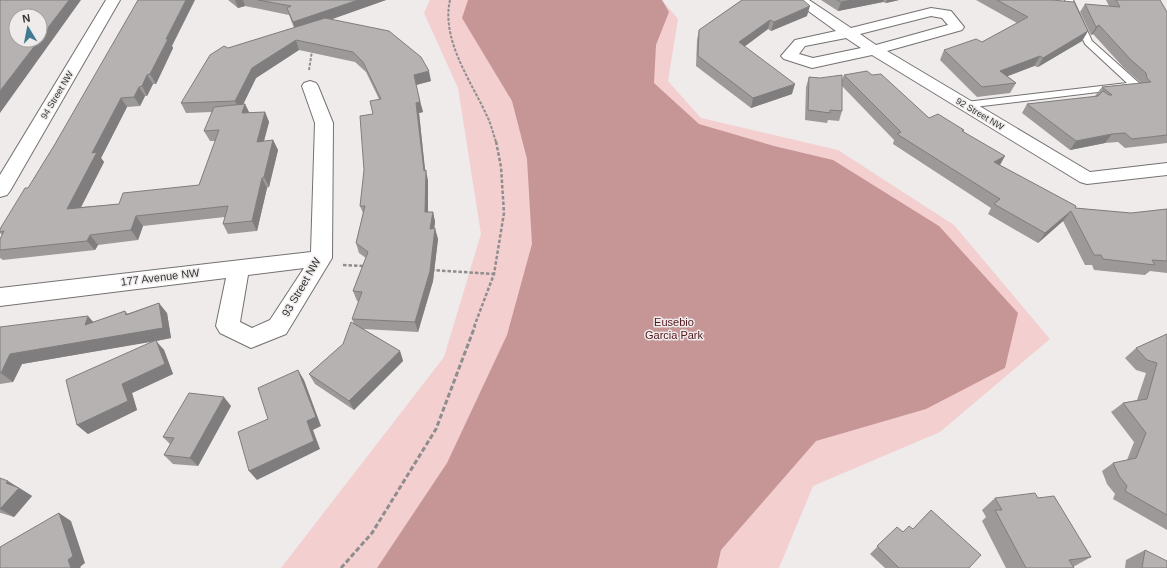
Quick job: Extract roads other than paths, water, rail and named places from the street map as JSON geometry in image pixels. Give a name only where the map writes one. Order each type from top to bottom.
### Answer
[{"type":"street","name":"94 Street NW","points":[[0,191],[113,0]]},
{"type":"street","name":"92 Street NW","points":[[800,0],[874,50],[1087,178],[1167,169]]},
{"type":"street","points":[[931,12],[946,14],[957,28],[874,50],[812,64],[789,56],[800,42],[847,33],[931,12]]},
{"type":"street","name":"93 Street NW","points":[[239,267],[228,326],[251,338],[278,327],[319,261],[324,123],[310,86]]},
{"type":"street","name":"177 Avenue NW","points":[[0,297],[239,267],[319,261]]},
{"type":"lane","points":[[966,105],[1135,85],[1088,42],[1070,0]]},
{"type":"park label","name":"Eusebio Garcia Park","points":[[674,328]]}]
